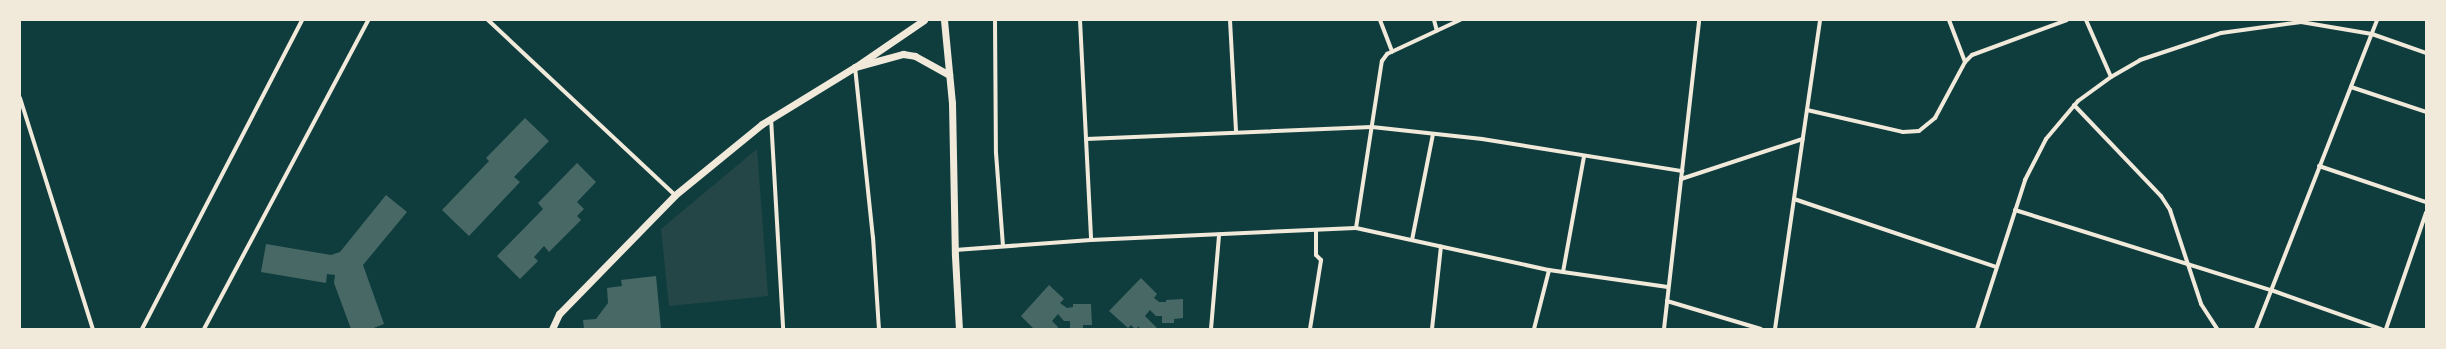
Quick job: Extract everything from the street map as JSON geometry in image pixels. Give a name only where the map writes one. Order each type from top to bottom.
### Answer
[{"type":"street","points":[[142,329],[302,20]]},
{"type":"street","points":[[204,329],[368,20]]},
{"type":"street","points":[[488,20],[676,195]]},
{"type":"street","points":[[552,329],[559,314],[676,195],[771,117],[855,67],[924,20]]},
{"type":"street","points":[[944,20],[949,75],[955,250],[960,329]]},
{"type":"street","points":[[994,20],[996,153],[1003,246]]},
{"type":"street","points":[[1080,20],[1091,240]]},
{"type":"street","points":[[1230,20],[1236,132]]},
{"type":"street","points":[[1380,20],[1392,52]]},
{"type":"street","points":[[1434,20],[1437,31]]},
{"type":"street","points":[[1356,228],[1382,61],[1392,52],[1460,20]]},
{"type":"street","points":[[1664,329],[1699,20]]},
{"type":"street","points":[[1775,329],[1820,20]]},
{"type":"street","points":[[1949,20],[1965,62]]},
{"type":"street","points":[[1807,110],[1904,132],[1919,131],[1935,118],[1965,62],[1972,55],[2067,20]]},
{"type":"street","points":[[2086,20],[2111,77]]},
{"type":"street","points":[[2256,329],[2377,20]]},
{"type":"street","points":[[1977,329],[2025,180],[2046,139],[2074,105],[2111,77],[2140,60],[2222,33],[2301,22],[2372,34],[2426,53]]},
{"type":"street","points":[[855,67],[903,54],[915,56],[949,75]]},
{"type":"street","points":[[855,67],[873,237],[879,329]]},
{"type":"street","points":[[2351,87],[2426,112]]},
{"type":"street","points":[[20,98],[93,329]]},
{"type":"street","points":[[2074,105],[2161,196],[2170,210],[2202,304],[2217,329]]},
{"type":"street","points":[[771,117],[783,329]]},
{"type":"street","points":[[1086,139],[1372,127],[1482,139],[1682,171]]},
{"type":"street","points":[[1412,240],[1433,134]]},
{"type":"street","points":[[1681,179],[1803,139]]},
{"type":"street","points":[[1563,272],[1584,156]]},
{"type":"street","points":[[2319,166],[2426,202]]},
{"type":"street","points":[[1794,199],[1996,267]]},
{"type":"street","points":[[2015,210],[2271,290],[2381,329]]},
{"type":"street","points":[[2386,329],[2426,213]]},
{"type":"street","points":[[955,250],[1091,240],[1219,236],[1356,228],[1549,270],[1668,288]]},
{"type":"street","points":[[1310,329],[1321,260],[1316,255],[1316,230]]},
{"type":"street","points":[[1211,329],[1219,236]]},
{"type":"street","points":[[1432,329],[1441,246]]},
{"type":"street","points":[[1534,329],[1549,270]]},
{"type":"street","points":[[1667,300],[1761,329]]},
{"type":"shaded area","points":[[757,149],[768,296],[669,306],[661,229]]},
{"type":"building","points":[[525,118],[549,141],[514,177],[520,182],[469,236],[442,210],[489,161],[486,158]]},
{"type":"building","points":[[577,163],[596,182],[577,202],[584,209],[577,216],[581,220],[549,252],[544,246],[534,257],[538,261],[520,279],[497,256],[543,209],[538,203]]},
{"type":"building","points":[[386,195],[407,212],[363,265],[384,324],[371,329],[351,329],[334,283],[335,275],[327,274],[326,283],[261,272],[266,244],[331,255],[340,252]]},
{"type":"building","points":[[656,276],[661,329],[584,329],[583,320],[596,319],[608,303],[607,288],[622,286],[621,280]]},
{"type":"building","points":[[1141,278],[1157,294],[1154,298],[1159,302],[1183,299],[1183,318],[1174,319],[1174,323],[1162,323],[1162,316],[1156,316],[1150,310],[1145,316],[1158,329],[1138,329],[1140,326],[1135,329],[1131,325],[1128,328],[1109,311]]},
{"type":"building","points":[[1049,285],[1064,299],[1060,303],[1067,308],[1073,307],[1073,304],[1091,304],[1092,325],[1083,325],[1083,328],[1070,328],[1070,321],[1064,321],[1058,314],[1052,321],[1058,327],[1057,329],[1034,329],[1021,316]]}]
